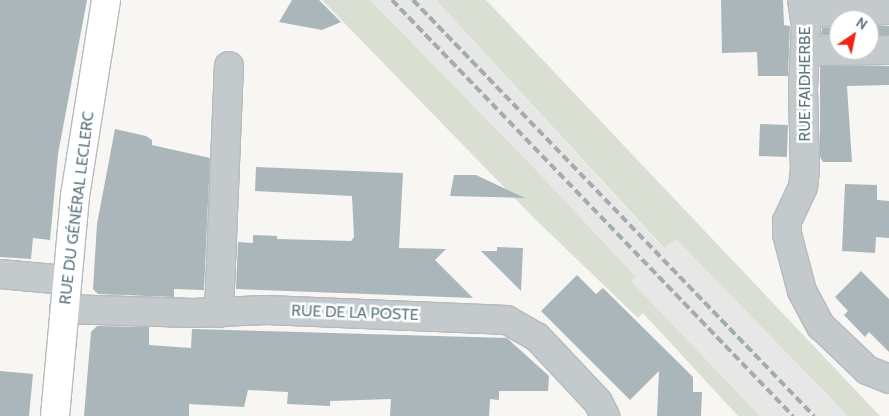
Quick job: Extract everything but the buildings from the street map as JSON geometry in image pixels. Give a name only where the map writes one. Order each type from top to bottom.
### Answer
[{"type":"main road","name":"RUE DU GÉNÉRAL LECLERC","points":[[55,416],[75,196],[106,0]]},
{"type":"street","points":[[803,7],[889,10]]},
{"type":"street","name":"RUE FAIDHERBE","points":[[803,7],[806,51],[803,89],[806,169],[803,187],[786,227],[802,291],[834,342],[867,370],[889,379]]},
{"type":"street","points":[[806,51],[889,50]]},
{"type":"street","points":[[220,313],[229,66]]},
{"type":"street","points":[[0,274],[66,280]]},
{"type":"street","name":"RUE DE LA POSTE","points":[[64,308],[220,313],[267,310],[507,320],[537,337],[598,402],[605,416]]},
{"type":"shaded area","points":[[322,0],[370,0],[537,171],[636,277],[631,281],[760,416],[738,416],[643,313],[638,318],[534,218]]},
{"type":"shaded area","points":[[370,0],[436,0],[663,248],[676,239],[848,416],[760,416],[631,281],[636,277],[537,171]]},
{"type":"shaded area","points":[[436,0],[486,0],[880,416],[848,416],[676,239],[664,248]]},
{"type":"railway","points":[[392,0],[793,416]]},
{"type":"railway","points":[[413,0],[814,416]]}]
